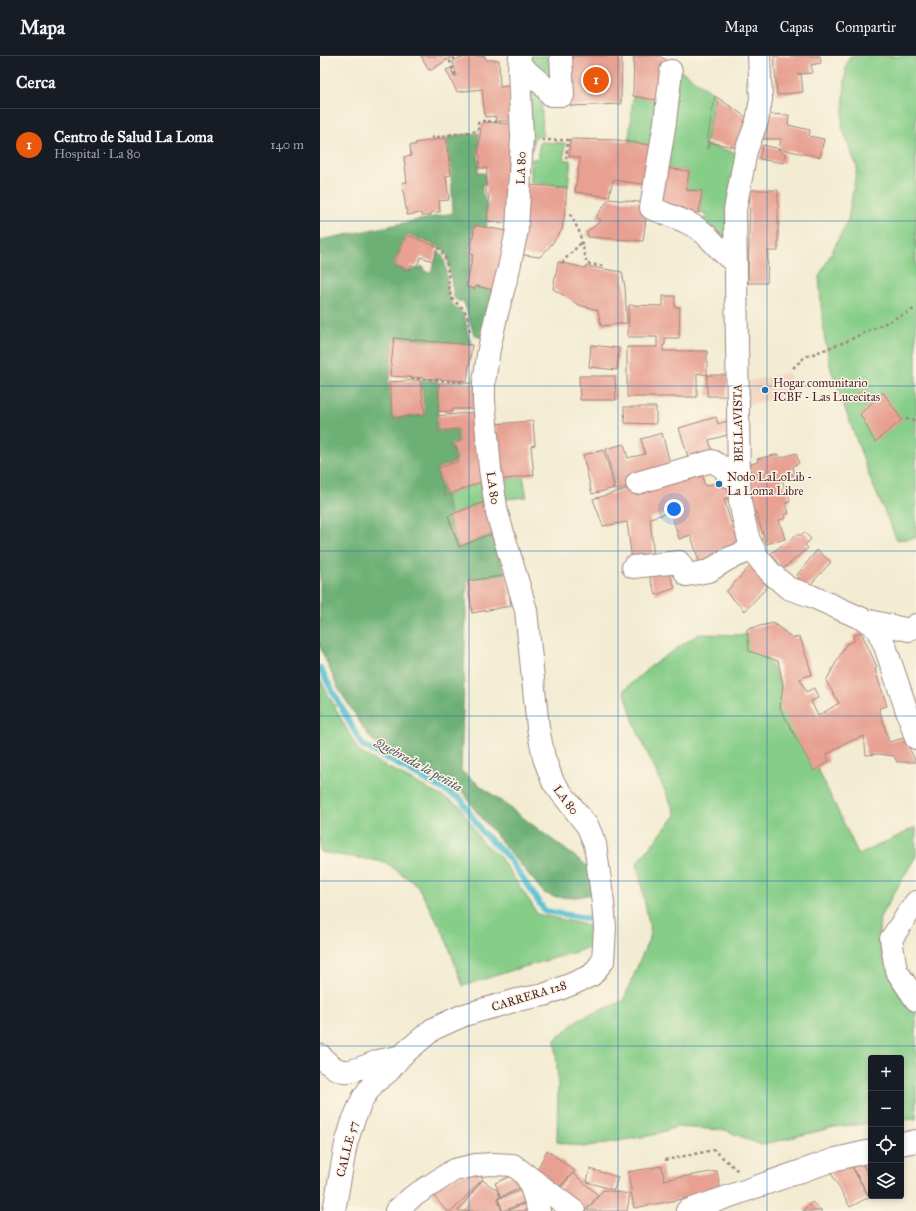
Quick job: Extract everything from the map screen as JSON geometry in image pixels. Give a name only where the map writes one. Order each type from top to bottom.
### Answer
[{"type":"street","points":[[516,59],[543,85],[551,95],[563,96],[560,56]]},
{"type":"street","name":"BELLAVISTA","points":[[759,56],[761,99],[757,121],[746,151],[735,210],[739,477],[740,501],[744,521],[753,549],[759,559],[771,573],[788,588],[811,596],[866,620],[877,629],[885,646],[916,738]]},
{"type":"street","name":"LA 80","points":[[516,59],[521,124],[521,156],[517,230],[489,347],[484,382],[484,401],[490,469],[497,513],[526,610],[538,728],[544,758],[553,782],[588,827],[595,844],[603,903]]},
{"type":"street","points":[[671,71],[665,122],[651,208],[690,223],[705,234],[726,257],[735,262]]},
{"type":"street","points":[[637,483],[712,461],[722,467],[730,477],[739,477]]},
{"type":"street","points":[[633,567],[679,562],[687,575],[708,572],[728,559],[753,549]]},
{"type":"street","points":[[866,620],[909,630],[916,625]]},
{"type":"street","points":[[916,902],[906,914],[891,939],[896,970],[916,1000]]},
{"type":"street","name":"CARRERA 128","points":[[401,1056],[433,1029],[464,1016],[517,1000],[544,994],[592,975],[603,961],[605,927],[603,903]]},
{"type":"street","points":[[320,1055],[335,1070],[350,1072],[379,1061],[401,1056]]},
{"type":"street","name":"CALLE 57","points":[[334,1211],[346,1144],[361,1104],[373,1084],[388,1072],[401,1056]]},
{"type":"street","points":[[904,1143],[916,1141]]},
{"type":"street","points":[[687,1211],[836,1159],[868,1152]]},
{"type":"street","points":[[396,1211],[412,1197],[454,1170],[476,1165],[493,1164],[513,1165],[522,1170],[574,1211]]},
{"type":"street","points":[[522,1170],[529,1181],[538,1211]]},
{"type":"path","points":[[455,74],[450,61],[458,56]]},
{"type":"path","points":[[431,138],[478,131],[478,123],[482,121],[521,124]]},
{"type":"path","points":[[521,156],[534,158],[539,140],[568,140],[566,158],[570,159]]},
{"type":"path","points":[[570,214],[579,231],[587,264],[603,266]]},
{"type":"path","points":[[562,263],[582,242]]},
{"type":"path","points":[[438,247],[446,257],[452,298],[456,304],[464,309],[472,340],[475,343],[489,347]]},
{"type":"path","points":[[793,368],[805,357],[845,342],[916,308]]},
{"type":"path","points":[[411,378],[465,382]]},
{"type":"path","points":[[906,419],[916,420]]},
{"type":"path","points":[[665,1160],[714,1150],[756,1186]]},
{"type":"shaded area","name":"Hogar comunitario ICBF - Las Lucecitas","points":[[789,373],[793,396],[741,406],[737,383]]},
{"type":"green space","points":[[529,56],[552,56],[549,83],[530,66]]},
{"type":"green space","points":[[850,56],[916,56],[916,538],[897,540],[872,483],[831,370],[823,330],[819,277],[848,220],[857,167],[842,127],[846,67]]},
{"type":"green space","points":[[675,68],[688,75],[715,95],[704,152],[707,145],[741,154],[728,253],[699,220],[706,218],[707,214],[700,212],[702,191],[686,189],[689,171],[664,168]]},
{"type":"green space","points":[[527,78],[541,95],[543,136],[537,136],[534,139],[532,151]]},
{"type":"green space","points":[[633,96],[664,102],[655,146],[629,141]]},
{"type":"green space","points":[[479,133],[478,173],[485,173],[485,184],[482,185],[482,194],[485,196],[485,202],[487,202],[487,227],[474,225],[469,254],[473,255],[465,287],[475,289],[476,287],[494,291],[481,338],[474,335],[464,302],[458,301],[454,298],[447,253],[440,247],[407,234],[393,265],[409,271],[417,269],[421,266],[423,267],[424,271],[430,273],[438,252],[440,252],[445,263],[447,288],[450,300],[464,316],[469,338],[473,345],[394,338],[390,377],[388,382],[393,418],[425,415],[421,380],[438,381],[438,431],[458,429],[459,442],[451,445],[457,461],[437,469],[450,515],[448,516],[458,547],[493,534],[505,574],[467,580],[461,771],[590,868],[594,894],[575,897],[563,898],[544,893],[471,805],[465,794],[408,759],[376,744],[368,735],[338,688],[320,647],[320,240],[453,213],[447,138],[450,136]]},
{"type":"green space","points":[[540,142],[565,143],[564,160],[571,160],[568,186],[531,183],[531,159],[537,159]]},
{"type":"green space","points":[[523,476],[527,497],[505,499],[503,480]]},
{"type":"green space","points":[[481,482],[484,502],[450,515],[445,496]]},
{"type":"green space","points":[[698,634],[752,635],[773,668],[802,736],[859,855],[916,827],[916,856],[880,917],[878,943],[900,990],[916,1008],[916,1119],[904,1120],[904,1055],[868,1055],[868,1123],[835,1127],[761,1145],[725,1130],[676,1127],[653,1135],[583,1147],[557,1142],[558,1083],[555,1040],[578,1019],[623,1001],[651,934],[637,863],[676,815],[635,726],[624,690],[651,666]]},
{"type":"green space","points":[[320,679],[356,747],[361,753],[460,806],[481,841],[499,856],[537,914],[587,925],[596,932],[591,946],[576,952],[463,986],[444,934],[417,885],[385,862],[320,852]]},
{"type":"building","points":[[421,56],[453,56],[429,70]]},
{"type":"building","points":[[463,56],[485,56],[486,60],[499,60],[500,87],[509,86],[511,121],[496,121],[495,116],[485,117],[482,89],[457,92],[446,70],[451,68],[454,76],[457,76],[453,62],[457,59],[463,58]]},
{"type":"building","points":[[569,56],[622,56],[621,104],[571,106]]},
{"type":"building","points":[[634,56],[659,56],[668,61],[662,101],[633,96]]},
{"type":"building","points":[[774,56],[820,56],[821,63],[811,65],[813,73],[797,74],[801,74],[803,92],[777,95]]},
{"type":"building","points":[[715,96],[749,119],[740,148],[707,142]]},
{"type":"building","points":[[765,114],[789,115],[788,125],[810,130],[809,136],[824,139],[820,157],[779,149],[781,139],[761,139]]},
{"type":"building","points":[[485,122],[511,124],[511,224],[487,221],[489,195],[486,195],[487,168],[479,168],[480,155],[478,155],[481,125]]},
{"type":"building","points":[[446,138],[451,175],[446,176],[449,200],[439,201],[440,212],[431,212],[431,215],[422,216],[421,213],[407,215],[402,183],[407,182],[404,157],[411,156],[410,145]]},
{"type":"building","points":[[570,139],[618,140],[655,146],[649,185],[613,180],[609,197],[575,192],[580,158],[569,156]]},
{"type":"building","points":[[763,145],[776,148],[785,154],[784,163],[759,159]]},
{"type":"building","points":[[664,168],[689,171],[686,190],[702,191],[699,213],[659,206]]},
{"type":"building","points":[[527,185],[567,187],[562,230],[540,257],[524,255],[522,248]]},
{"type":"building","points":[[750,190],[778,190],[778,251],[768,251],[767,283],[748,283]]},
{"type":"building","points":[[609,199],[648,203],[643,241],[588,237],[587,231],[595,226],[601,219],[597,219],[597,215]]},
{"type":"building","points":[[475,225],[506,231],[494,290],[476,286],[475,289],[466,287],[473,255],[470,254]]},
{"type":"building","points":[[407,235],[438,247],[433,261],[421,257],[416,267],[411,265],[409,271],[393,265]]},
{"type":"building","points":[[558,262],[585,268],[586,266],[622,272],[625,287],[627,323],[601,326],[598,310],[579,305],[553,289]]},
{"type":"building","points":[[663,296],[675,296],[675,307],[680,307],[679,338],[665,338],[663,351],[707,351],[707,375],[697,373],[697,397],[627,397],[627,347],[657,347],[657,337],[628,337],[629,305],[663,306]]},
{"type":"building","points":[[394,338],[472,345],[467,381],[390,376]]},
{"type":"building","points":[[591,345],[619,348],[617,370],[589,367]]},
{"type":"building","points":[[707,375],[728,375],[727,396],[707,396]]},
{"type":"building","points":[[579,376],[615,376],[616,400],[580,400]]},
{"type":"building","points":[[420,380],[425,414],[393,418],[389,382]]},
{"type":"building","points":[[439,383],[476,383],[476,409],[453,409],[452,412],[438,411]]},
{"type":"building","points":[[864,390],[870,399],[864,402],[857,395]]},
{"type":"building","points":[[883,392],[902,420],[875,442],[860,414]]},
{"type":"building","points":[[624,407],[656,407],[656,424],[625,423]]},
{"type":"building","points":[[477,412],[481,482],[445,496],[437,469],[458,461],[451,444],[459,442],[458,429],[438,431],[437,416]]},
{"type":"building","points":[[716,417],[718,424],[730,420],[734,433],[709,440],[714,458],[691,466],[679,428]]},
{"type":"building","points":[[533,421],[535,445],[531,446],[534,475],[500,480],[495,424]]},
{"type":"building","points":[[662,433],[672,471],[635,485],[616,490],[606,449],[624,444],[628,458],[645,454],[641,439]]},
{"type":"building","points":[[604,450],[614,488],[592,494],[583,455]]},
{"type":"building","points":[[796,453],[799,463],[793,466],[795,475],[782,478],[785,490],[788,490],[790,502],[786,503],[789,513],[785,515],[786,518],[779,520],[785,539],[766,544],[756,512],[751,513],[745,466],[758,462],[757,459],[779,454],[780,458]]},
{"type":"building","points":[[701,471],[705,486],[730,479],[734,496],[724,499],[731,523],[735,522],[741,544],[718,556],[699,562],[691,535],[679,539],[671,512],[650,518],[654,557],[632,561],[627,522],[603,526],[593,499],[681,473]]},
{"type":"building","points":[[484,502],[493,533],[459,547],[448,516]]},
{"type":"building","points":[[804,532],[811,539],[805,545],[808,548],[783,569],[771,553],[798,534],[800,536]]},
{"type":"building","points":[[817,550],[831,562],[809,586],[795,585],[799,578],[797,575]]},
{"type":"building","points":[[751,565],[770,584],[745,611],[726,592]]},
{"type":"building","points":[[668,568],[675,588],[656,595],[649,575]]},
{"type":"building","points":[[507,575],[511,606],[472,613],[468,581]]},
{"type":"building","points":[[773,623],[793,638],[800,637],[812,674],[800,679],[806,692],[814,688],[818,698],[811,701],[818,716],[839,703],[826,681],[846,644],[854,641],[853,636],[861,632],[877,667],[875,670],[887,706],[879,708],[889,742],[904,738],[916,762],[897,762],[894,756],[879,754],[866,755],[864,736],[846,743],[826,755],[829,761],[814,771],[780,708],[783,684],[778,661],[749,651],[747,629]]},
{"type":"building","points":[[547,1150],[575,1171],[557,1189],[537,1170]]},
{"type":"building","points":[[860,1159],[868,1174],[868,1194],[851,1164]]},
{"type":"building","points":[[849,1162],[868,1198],[850,1207],[831,1173]]},
{"type":"building","points":[[868,1162],[868,1174],[863,1165]]},
{"type":"building","points":[[662,1166],[664,1180],[717,1171],[721,1192],[634,1208],[628,1172]]},
{"type":"building","points":[[477,1168],[483,1179],[452,1211],[446,1211],[429,1190]]},
{"type":"building","points":[[590,1169],[618,1177],[614,1190],[587,1182]]},
{"type":"building","points":[[518,1173],[524,1186],[501,1197],[495,1183]]},
{"type":"building","points":[[573,1173],[598,1195],[585,1211],[559,1190]]},
{"type":"building","points":[[482,1180],[497,1190],[500,1197],[497,1198],[502,1211],[458,1211]]},
{"type":"building","points":[[524,1189],[528,1201],[503,1211],[498,1199]]},
{"type":"building","points":[[603,1190],[630,1194],[627,1211],[587,1211]]},
{"type":"building","points":[[532,1201],[535,1211],[506,1211]]},
{"type":"building","points":[[812,1202],[822,1211],[803,1211]]},
{"type":"waterway","name":"Quebrada la peñita","points":[[320,668],[362,745],[461,799],[482,832],[507,856],[545,911],[592,919]]},
{"type":"place","name":"Centro de Salud La Loma","points":[[596,80]]},
{"type":"place","name":"Hogar comunitario ICBF - Las Lucecitas","points":[[765,390]]},
{"type":"place","name":"Nodo LaLoLib - La Loma Libre","points":[[719,484]]}]
